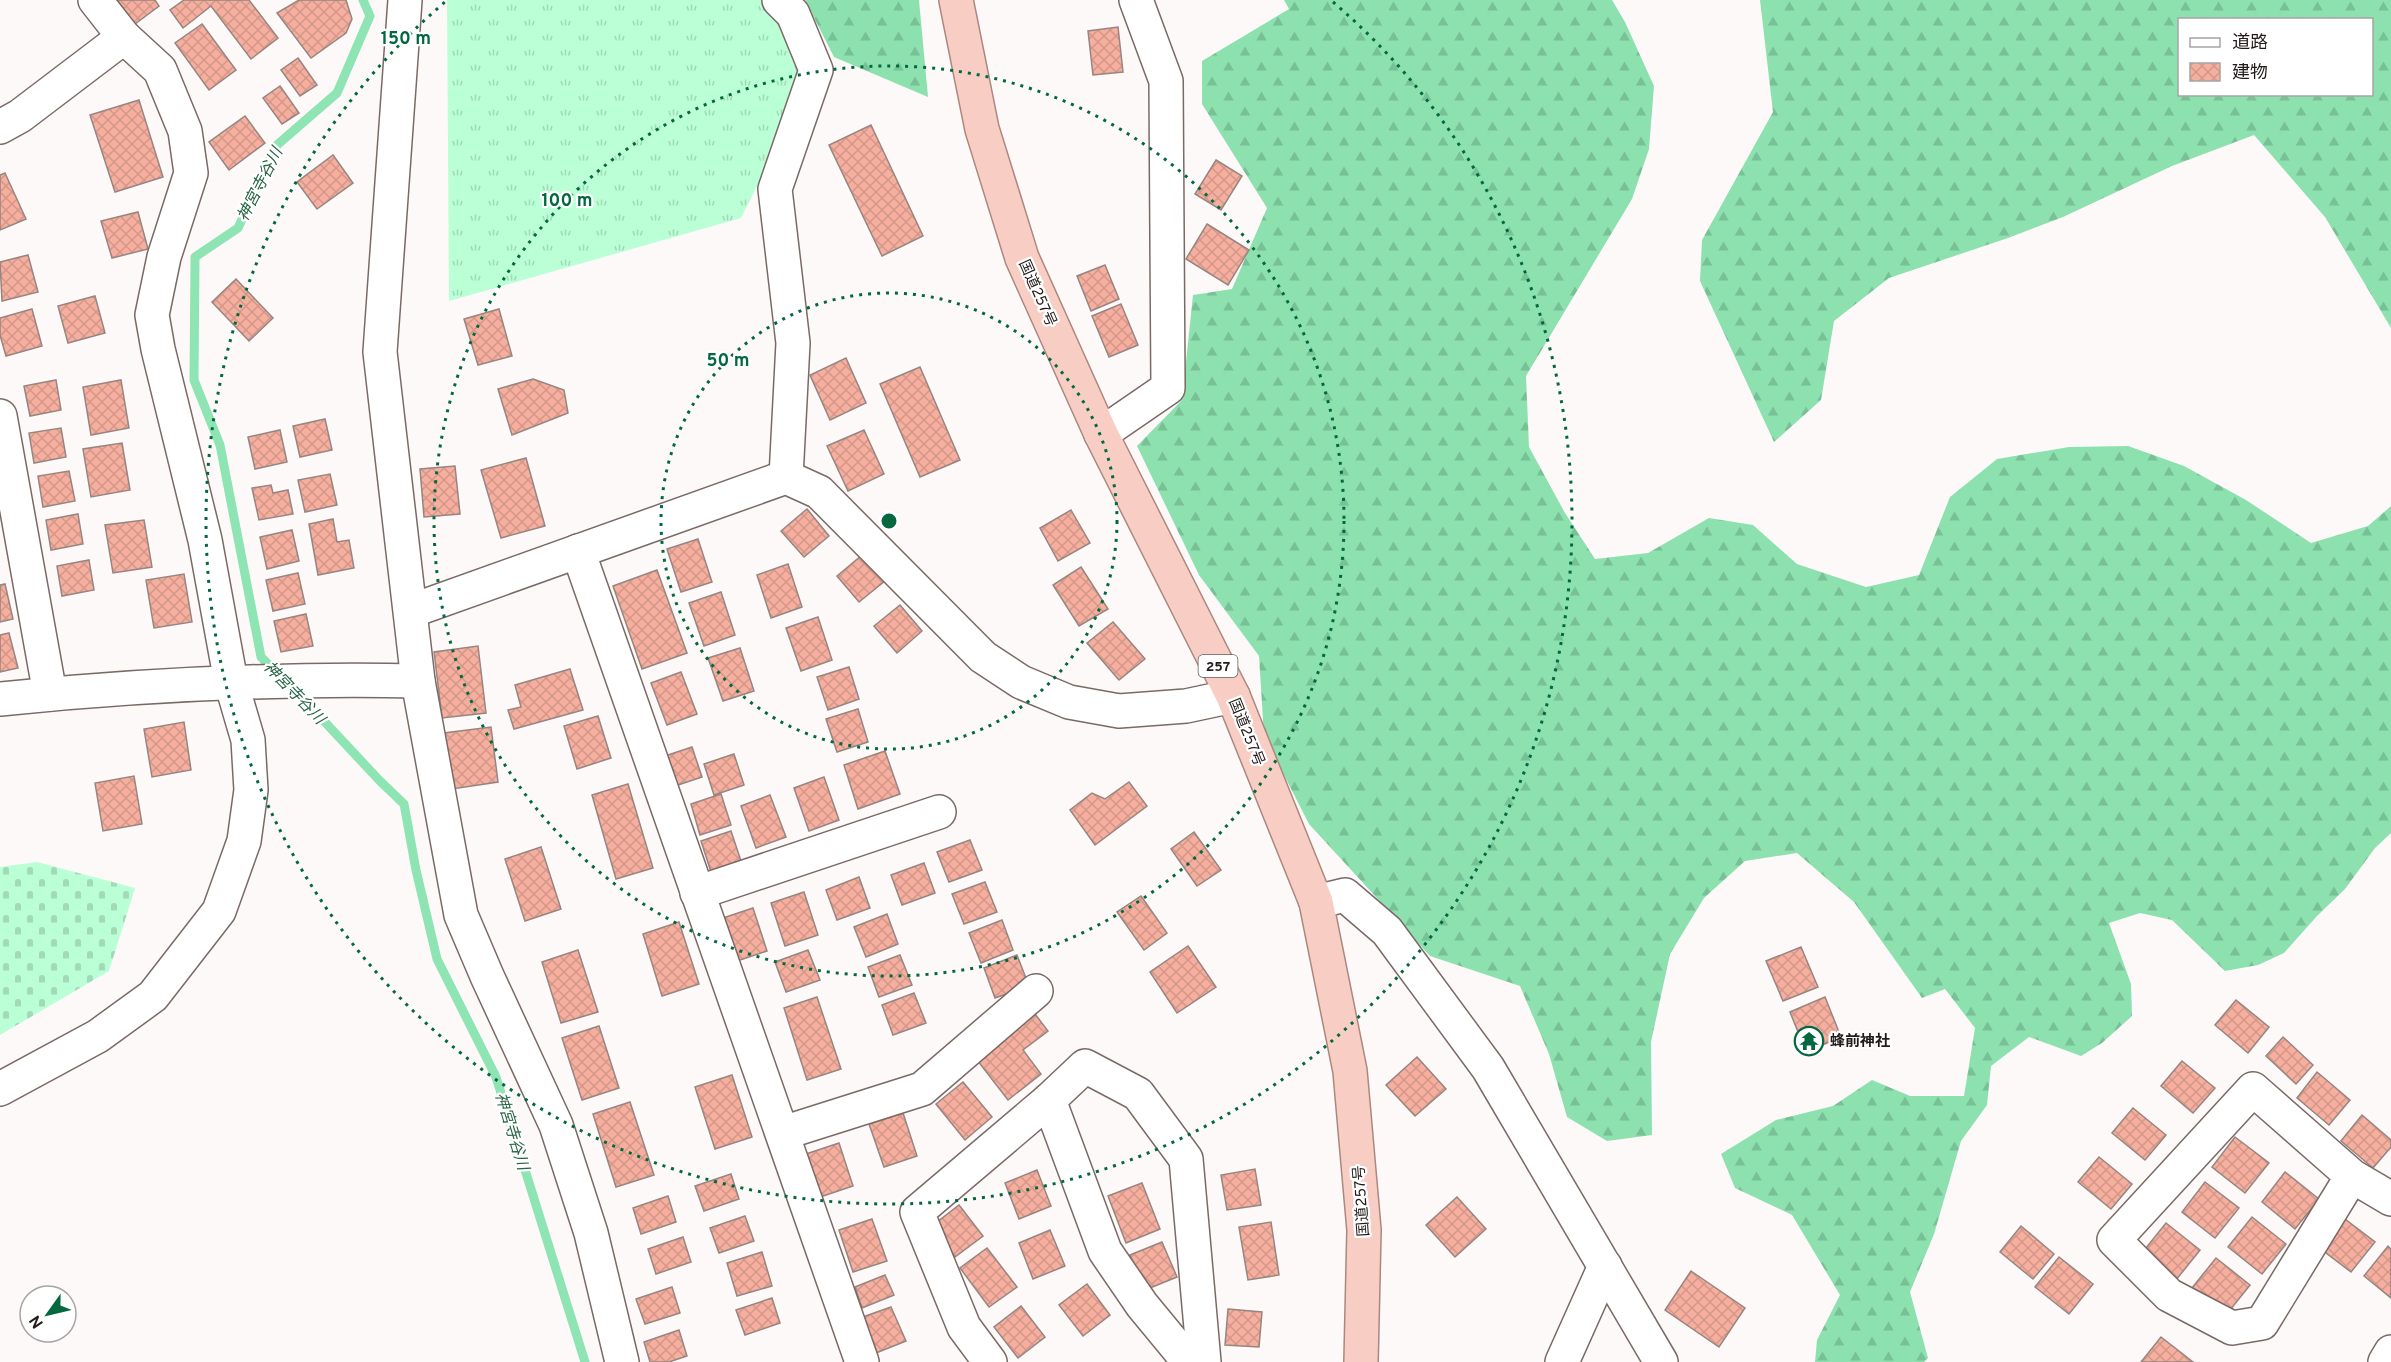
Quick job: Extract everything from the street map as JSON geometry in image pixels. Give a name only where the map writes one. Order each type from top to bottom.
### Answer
[{"type":"highway","name":"国道257号","points":[[956,0],[982,129],[1022,258],[1101,434],[1233,696],[1316,902],[1350,1071],[1364,1230],[1361,1362]]},
{"type":"street","points":[[0,1089],[98,1036],[153,996],[219,911],[244,841],[251,790],[246,681],[205,540],[158,350],[152,315],[164,257],[191,173],[185,131],[160,70],[124,37],[95,0]]},
{"type":"street","points":[[405,0],[380,352],[418,681],[461,915],[556,1125],[591,1233],[622,1362]]},
{"type":"street","points":[[779,0],[794,14],[816,70],[775,189],[793,343],[786,477]]},
{"type":"street","points":[[1101,434],[1168,388],[1166,81],[1136,0]]},
{"type":"street","points":[[0,127],[20,116],[124,37]]},
{"type":"street","points":[[0,416],[50,694]]},
{"type":"street","points":[[411,611],[786,477],[819,492],[983,657],[1021,682],[1069,702],[1119,711],[1186,706],[1233,696]]},
{"type":"street","points":[[578,551],[862,1362]]},
{"type":"street","points":[[0,699],[246,681],[418,681]]},
{"type":"street","points":[[697,893],[939,812]]},
{"type":"street","points":[[1316,902],[1345,895],[1387,931],[1488,1068],[1661,1362]]},
{"type":"street","points":[[783,1133],[922,1089],[1036,991]]},
{"type":"street","points":[[990,1362],[964,1327],[917,1212],[1049,1100],[1084,1066],[1138,1094],[1186,1159],[1204,1362]]},
{"type":"street","points":[[2352,1176],[2262,1323],[2232,1329],[2169,1295],[2115,1240],[2253,1089],[2352,1176],[2391,1199]]},
{"type":"street","points":[[1049,1100],[1105,1251],[1142,1305],[1189,1362]]},
{"type":"street","points":[[1562,1362],[1605,1266]]},
{"type":"street","points":[[2385,1362],[2391,1352]]},
{"type":"green space","points":[[447,0],[770,0],[800,73],[790,120],[741,218],[449,301]]},
{"type":"green space","points":[[805,0],[919,0],[928,97],[834,57]]},
{"type":"green space","points":[[1284,0],[1612,0],[1625,22],[1654,86],[1649,149],[1632,199],[1526,376],[1529,447],[1565,513],[1595,559],[1648,553],[1709,518],[1753,525],[1797,564],[1866,587],[1919,575],[1950,497],[1997,459],[2069,447],[2128,446],[2184,466],[2246,500],[2311,543],[2368,526],[2391,506],[2391,833],[2375,848],[2345,889],[2284,953],[2258,965],[2225,971],[2172,920],[2140,913],[2109,923],[2131,984],[2132,1016],[2102,1043],[2081,1056],[2029,1037],[1991,1066],[1987,1105],[1961,1141],[1934,1234],[1910,1292],[1928,1358],[1924,1362],[1815,1362],[1817,1340],[1840,1295],[1792,1215],[1735,1188],[1721,1154],[1776,1120],[1833,1106],[1872,1080],[1910,1096],[1964,1096],[1975,1028],[1945,989],[1922,998],[1854,902],[1797,853],[1745,861],[1704,898],[1670,954],[1651,1042],[1652,1135],[1607,1141],[1567,1117],[1549,1054],[1520,986],[1430,956],[1309,824],[1264,736],[1259,656],[1199,575],[1137,446],[1182,400],[1193,295],[1232,289],[1267,208],[1202,104],[1202,61],[1289,9]]},
{"type":"green space","points":[[1760,0],[2391,0],[2391,328],[2325,217],[2254,135],[2172,166],[2063,217],[1889,278],[1834,321],[1821,400],[1774,442],[1700,281],[1702,240],[1773,112]]},
{"type":"green space","points":[[37,862],[135,888],[109,971],[0,1035],[0,867]]},
{"type":"building","points":[[117,0],[155,0],[159,6],[135,24]]},
{"type":"building","points":[[184,0],[249,0],[278,38],[251,59],[211,6],[183,28],[170,10]]},
{"type":"building","points":[[299,0],[346,0],[352,19],[346,33],[311,58],[277,13]]},
{"type":"building","points":[[202,24],[236,70],[209,90],[175,43]]},
{"type":"building","points":[[1118,27],[1123,72],[1093,75],[1088,31]]},
{"type":"building","points":[[298,58],[317,85],[300,96],[281,70]]},
{"type":"building","points":[[280,86],[299,113],[282,124],[263,98]]},
{"type":"building","points":[[139,100],[163,177],[115,192],[90,115]]},
{"type":"building","points":[[245,116],[265,143],[229,170],[209,142]]},
{"type":"building","points":[[871,125],[923,236],[882,256],[829,145]]},
{"type":"building","points":[[333,155],[353,183],[317,209],[297,182]]},
{"type":"building","points":[[1216,160],[1242,176],[1221,210],[1195,194]]},
{"type":"building","points":[[5,173],[26,219],[0,230],[0,175]]},
{"type":"building","points":[[138,212],[148,249],[112,258],[101,221]]},
{"type":"building","points":[[1207,224],[1249,250],[1228,285],[1186,259]]},
{"type":"building","points":[[28,255],[38,292],[2,301],[0,262]]},
{"type":"building","points":[[1105,265],[1119,299],[1091,311],[1077,276]]},
{"type":"building","points":[[236,279],[273,318],[249,341],[212,302]]},
{"type":"building","points":[[95,296],[105,333],[68,343],[58,306]]},
{"type":"building","points":[[1121,304],[1138,345],[1109,357],[1092,316]]},
{"type":"building","points":[[32,309],[42,346],[6,356],[0,335],[0,318]]},
{"type":"building","points":[[499,309],[512,356],[478,365],[464,319]]},
{"type":"building","points":[[846,358],[866,403],[830,420],[810,375]]},
{"type":"building","points":[[920,367],[960,460],[920,477],[880,384]]},
{"type":"building","points":[[533,379],[564,390],[568,413],[512,435],[498,389]]},
{"type":"building","points":[[56,380],[61,410],[30,416],[24,386]]},
{"type":"building","points":[[121,380],[129,428],[91,435],[83,387]]},
{"type":"building","points":[[325,419],[332,450],[300,457],[293,426]]},
{"type":"building","points":[[61,428],[66,457],[34,463],[29,433]]},
{"type":"building","points":[[280,430],[287,462],[255,469],[248,437]]},
{"type":"building","points":[[864,430],[884,474],[848,491],[827,446]]},
{"type":"building","points":[[122,443],[130,490],[91,497],[83,449]]},
{"type":"building","points":[[526,458],[545,526],[501,538],[481,470]]},
{"type":"building","points":[[455,466],[460,514],[424,517],[420,469]]},
{"type":"building","points":[[69,471],[75,501],[43,507],[38,476]]},
{"type":"building","points":[[330,474],[337,505],[305,512],[298,480]]},
{"type":"building","points":[[271,485],[273,493],[288,490],[293,514],[259,520],[252,488]]},
{"type":"building","points":[[807,509],[829,536],[804,557],[781,531]]},
{"type":"building","points":[[1071,510],[1090,543],[1058,561],[1040,528]]},
{"type":"building","points":[[78,514],[83,544],[51,550],[46,520]]},
{"type":"building","points":[[333,519],[337,542],[349,540],[354,568],[318,575],[309,524]]},
{"type":"building","points":[[144,520],[152,567],[113,573],[105,525]]},
{"type":"building","points":[[292,530],[299,561],[267,569],[260,537]]},
{"type":"building","points":[[698,539],[712,582],[681,592],[667,549]]},
{"type":"building","points":[[862,555],[885,581],[859,602],[837,576]]},
{"type":"building","points":[[89,560],[94,590],[62,596],[57,566]]},
{"type":"building","points":[[788,564],[802,607],[771,618],[757,575]]},
{"type":"building","points":[[1081,567],[1108,609],[1079,626],[1053,585]]},
{"type":"building","points":[[657,570],[687,653],[642,669],[613,586]]},
{"type":"building","points":[[298,573],[305,604],[273,611],[266,580]]},
{"type":"building","points":[[184,574],[192,622],[154,628],[146,580]]},
{"type":"building","points":[[5,584],[13,619],[0,622],[0,585]]},
{"type":"building","points":[[721,592],[735,635],[704,646],[689,603]]},
{"type":"building","points":[[900,605],[922,631],[897,653],[874,626]]},
{"type":"building","points":[[306,614],[313,646],[281,652],[274,621]]},
{"type":"building","points":[[818,617],[832,660],[801,671],[786,628]]},
{"type":"building","points":[[1113,622],[1145,659],[1119,680],[1087,643]]},
{"type":"building","points":[[9,633],[18,668],[0,672],[0,635]]},
{"type":"building","points":[[478,646],[486,713],[442,718],[434,652]]},
{"type":"building","points":[[740,648],[754,691],[723,701],[708,658]]},
{"type":"building","points":[[849,667],[859,699],[828,710],[817,677]]},
{"type":"building","points":[[570,669],[583,710],[514,729],[508,710],[521,707],[515,685]]},
{"type":"building","points":[[681,672],[697,714],[667,725],[651,683]]},
{"type":"building","points":[[858,709],[868,742],[837,752],[826,719]]},
{"type":"building","points":[[598,716],[611,758],[577,769],[564,726]]},
{"type":"building","points":[[184,722],[191,770],[152,777],[144,729]]},
{"type":"building","points":[[491,727],[498,782],[452,789],[444,733]]},
{"type":"building","points":[[692,747],[702,777],[672,787],[662,757]]},
{"type":"building","points":[[885,751],[900,794],[858,809],[844,765]]},
{"type":"building","points":[[734,754],[744,785],[714,795],[704,764]]},
{"type":"building","points":[[134,776],[142,824],[103,831],[95,783]]},
{"type":"building","points":[[824,777],[839,820],[809,831],[794,788]]},
{"type":"building","points":[[1129,782],[1147,806],[1095,845],[1070,810],[1092,793],[1105,799]]},
{"type":"building","points":[[628,784],[653,868],[616,879],[592,795]]},
{"type":"building","points":[[721,794],[731,825],[700,835],[691,804]]},
{"type":"building","points":[[770,795],[786,837],[756,848],[741,806]]},
{"type":"building","points":[[731,831],[741,861],[711,872],[701,841]]},
{"type":"building","points":[[1194,832],[1221,870],[1197,886],[1171,849]]},
{"type":"building","points":[[970,840],[982,870],[949,882],[937,852]]},
{"type":"building","points":[[541,847],[561,909],[525,921],[505,859]]},
{"type":"building","points":[[924,863],[935,893],[902,905],[891,875]]},
{"type":"building","points":[[859,877],[870,908],[837,920],[826,890]]},
{"type":"building","points":[[985,882],[997,912],[964,924],[952,894]]},
{"type":"building","points":[[804,892],[818,935],[785,946],[771,903]]},
{"type":"building","points":[[1141,896],[1167,933],[1144,950],[1117,912]]},
{"type":"building","points":[[753,908],[767,951],[734,962],[720,919]]},
{"type":"building","points":[[887,914],[898,944],[866,957],[854,927]]},
{"type":"building","points":[[1002,920],[1013,950],[981,963],[969,933]]},
{"type":"building","points":[[679,922],[699,984],[662,996],[643,934]]},
{"type":"building","points":[[1188,946],[1216,987],[1177,1013],[1150,972]]},
{"type":"building","points":[[1801,947],[1818,987],[1783,1001],[1766,961]]},
{"type":"building","points":[[578,950],[598,1012],[561,1023],[542,962]]},
{"type":"building","points":[[808,950],[820,980],[786,992],[775,962]]},
{"type":"building","points":[[900,955],[912,985],[879,997],[868,967]]},
{"type":"building","points":[[1017,955],[1029,986],[995,998],[984,968]]},
{"type":"building","points":[[914,993],[926,1023],[893,1035],[882,1005]]},
{"type":"building","points":[[817,997],[841,1069],[807,1080],[784,1008]]},
{"type":"building","points":[[1825,997],[1841,1037],[1806,1052],[1790,1012]]},
{"type":"building","points":[[2236,1000],[2269,1027],[2248,1053],[2215,1025]]},
{"type":"building","points":[[1035,1014],[1048,1031],[1023,1050],[1041,1074],[1008,1100],[977,1060]]},
{"type":"building","points":[[599,1026],[619,1088],[582,1100],[562,1038]]},
{"type":"building","points":[[2283,1037],[2313,1065],[2296,1084],[2266,1056]]},
{"type":"building","points":[[1417,1057],[1446,1089],[1415,1116],[1386,1085]]},
{"type":"building","points":[[2182,1061],[2215,1088],[2193,1113],[2161,1086]]},
{"type":"building","points":[[2317,1072],[2350,1100],[2329,1125],[2297,1098]]},
{"type":"building","points":[[732,1075],[752,1137],[715,1149],[695,1087]]},
{"type":"building","points":[[963,1082],[992,1117],[965,1140],[936,1104]]},
{"type":"building","points":[[630,1102],[654,1175],[616,1187],[593,1114]]},
{"type":"building","points":[[2133,1108],[2166,1135],[2145,1160],[2112,1133]]},
{"type":"building","points":[[903,1113],[917,1156],[884,1167],[869,1124]]},
{"type":"building","points":[[2362,1115],[2391,1140],[2391,1147],[2373,1168],[2341,1141]]},
{"type":"building","points":[[2235,1137],[2269,1163],[2245,1193],[2212,1167]]},
{"type":"building","points":[[839,1143],[853,1186],[820,1197],[806,1154]]},
{"type":"building","points":[[2099,1157],[2132,1184],[2111,1209],[2078,1182]]},
{"type":"building","points":[[1255,1169],[1261,1205],[1227,1210],[1221,1175]]},
{"type":"building","points":[[1037,1170],[1051,1206],[1019,1219],[1005,1183]]},
{"type":"building","points":[[2285,1172],[2319,1199],[2295,1229],[2262,1202]]},
{"type":"building","points":[[731,1174],[739,1199],[704,1211],[695,1186]]},
{"type":"building","points":[[2205,1182],[2239,1208],[2215,1238],[2182,1212]]},
{"type":"building","points":[[1142,1183],[1160,1229],[1126,1243],[1108,1196]]},
{"type":"building","points":[[668,1196],[676,1222],[641,1234],[633,1208]]},
{"type":"building","points":[[1457,1197],[1486,1229],[1455,1257],[1426,1225]]},
{"type":"building","points":[[959,1205],[983,1236],[955,1257],[932,1226]]},
{"type":"building","points":[[745,1216],[754,1241],[719,1253],[710,1228]]},
{"type":"building","points":[[2341,1216],[2375,1242],[2351,1272],[2317,1246]]},
{"type":"building","points":[[2252,1217],[2286,1244],[2262,1274],[2228,1247]]},
{"type":"building","points":[[872,1219],[887,1261],[853,1272],[839,1230]]},
{"type":"building","points":[[1271,1222],[1279,1275],[1248,1280],[1239,1227]]},
{"type":"building","points":[[2166,1223],[2200,1250],[2176,1280],[2142,1253]]},
{"type":"building","points":[[2021,1226],[2054,1254],[2033,1279],[2000,1252]]},
{"type":"building","points":[[1050,1230],[1065,1266],[1033,1279],[1019,1243]]},
{"type":"building","points":[[683,1237],[691,1262],[656,1274],[648,1249]]},
{"type":"building","points":[[1162,1242],[1177,1277],[1145,1290],[1130,1255]]},
{"type":"building","points":[[2388,1246],[2391,1249],[2391,1298],[2364,1276]]},
{"type":"building","points":[[987,1248],[1017,1287],[989,1307],[960,1268]]},
{"type":"building","points":[[762,1252],[772,1286],[737,1296],[727,1263]]},
{"type":"building","points":[[2059,1257],[2093,1284],[2069,1314],[2035,1287]]},
{"type":"building","points":[[2216,1258],[2250,1285],[2226,1315],[2192,1288]]},
{"type":"building","points":[[1691,1271],[1745,1308],[1719,1347],[1665,1310]]},
{"type":"building","points":[[885,1275],[894,1295],[862,1308],[855,1287]]},
{"type":"building","points":[[1087,1284],[1110,1315],[1083,1336],[1059,1305]]},
{"type":"building","points":[[672,1287],[680,1313],[645,1324],[636,1299]]},
{"type":"building","points":[[772,1298],[780,1323],[745,1335],[736,1310]]},
{"type":"building","points":[[1021,1306],[1045,1337],[1018,1358],[994,1327]]},
{"type":"building","points":[[891,1307],[906,1341],[876,1353],[860,1318]]},
{"type":"building","points":[[1228,1309],[1262,1312],[1259,1347],[1225,1345]]},
{"type":"building","points":[[679,1330],[687,1356],[669,1362],[650,1362],[644,1342]]},
{"type":"building","points":[[2161,1337],[2193,1362],[2141,1362]]},
{"type":"waterway","name":"神宮寺谷川","points":[[277,673],[261,657],[220,445],[194,380],[195,257],[238,228],[277,145],[337,93],[370,16],[363,0]]},
{"type":"waterway","name":"神宮寺谷川","points":[[294,689],[404,804],[416,870],[437,959],[496,1077],[585,1362]]},
{"type":"place","name":"蜂前神社","points":[[1809,1041]]}]
